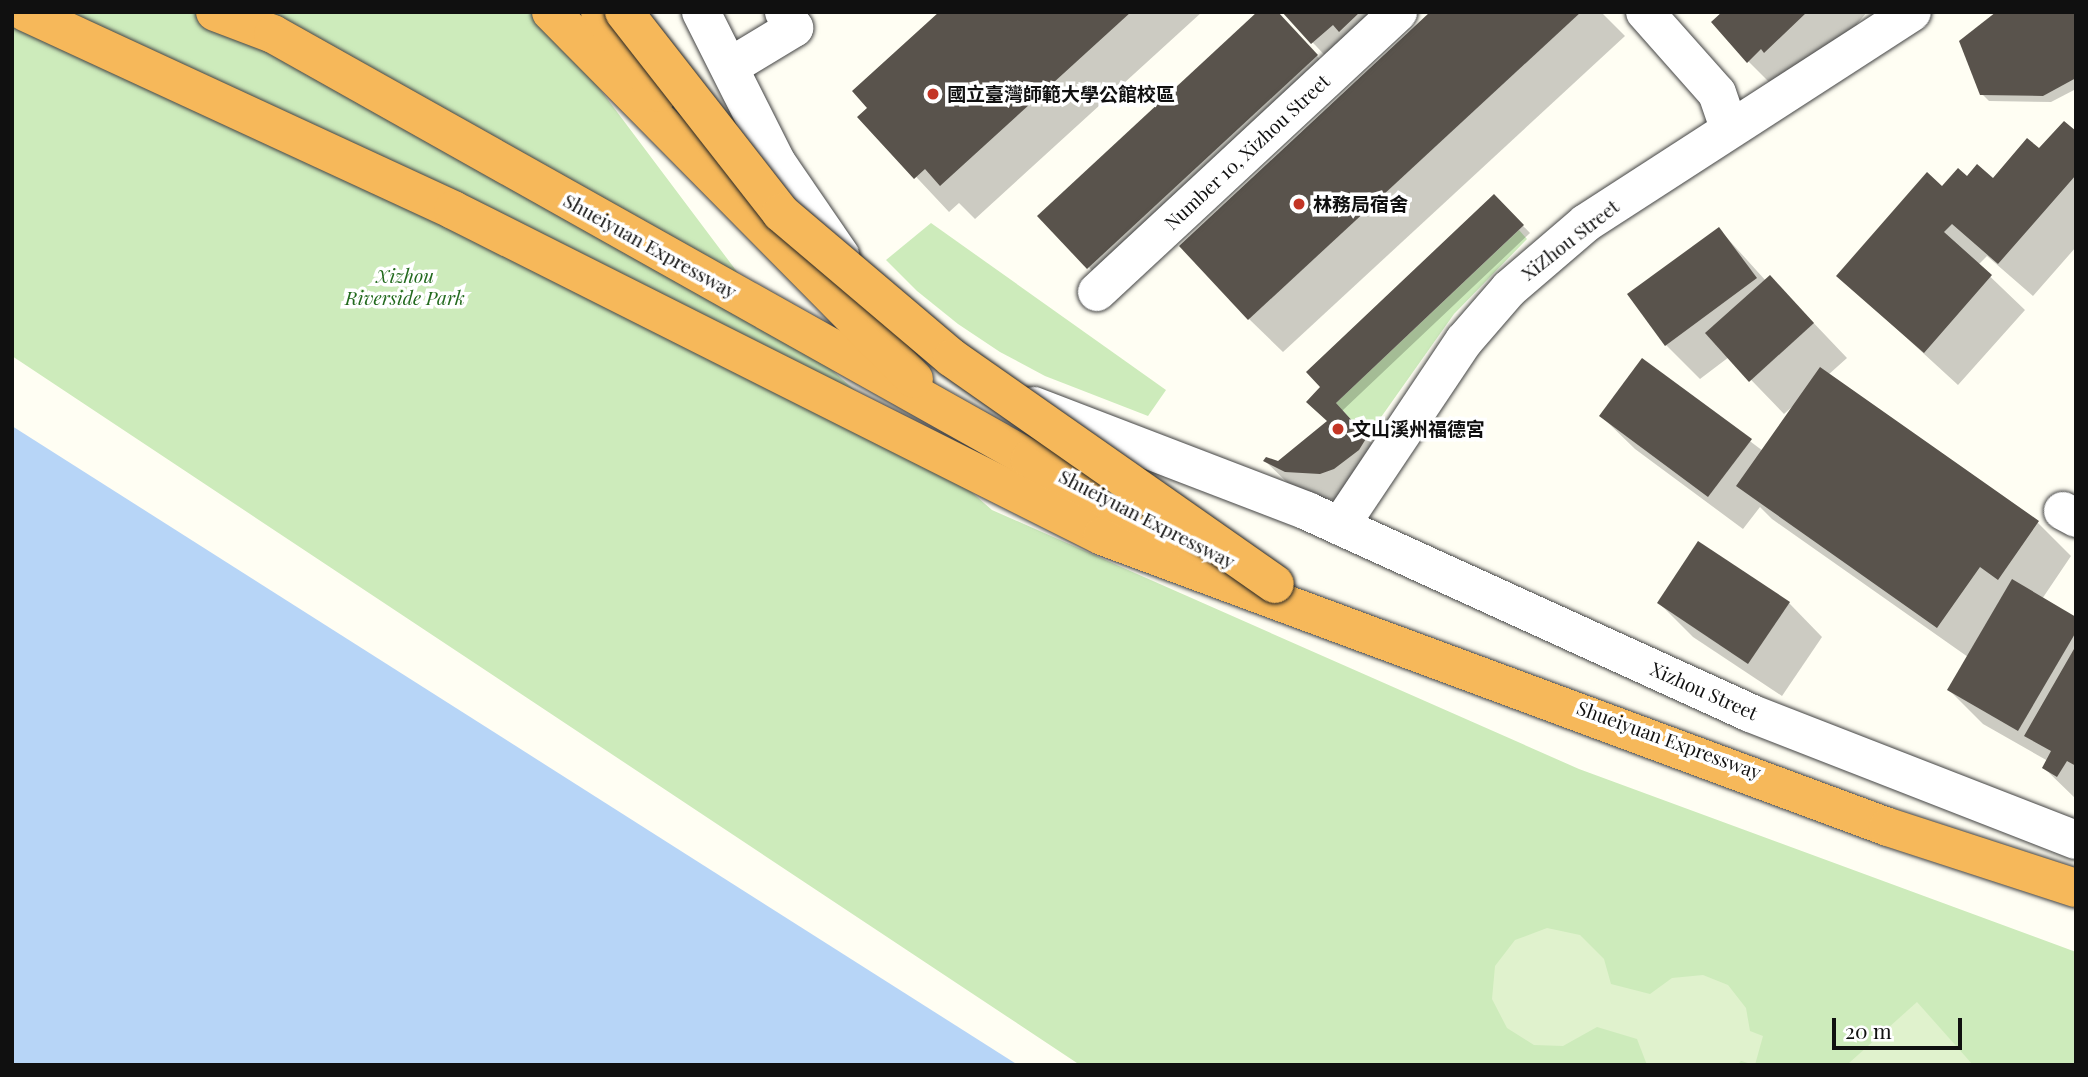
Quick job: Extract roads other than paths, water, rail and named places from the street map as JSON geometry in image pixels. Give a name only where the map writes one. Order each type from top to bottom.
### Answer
[{"type":"highway","points":[[25,12],[453,210],[1102,536]]},
{"type":"highway","name":"Shueiyuan Expressway","points":[[215,12],[273,34],[1030,459],[1275,584],[1576,707],[2076,887]]},
{"type":"highway","points":[[551,12],[997,461],[1102,536]]},
{"type":"highway","points":[[600,12],[732,194]]},
{"type":"highway","points":[[624,12],[781,213],[952,358],[1275,584]]},
{"type":"highway","name":"Shueiyuan Expressway","points":[[1102,536],[1888,827],[2076,887]]},
{"type":"street","name":"Xizhou Street","points":[[701,12],[731,66],[778,163],[829,242],[881,303],[943,353],[1039,409],[1340,526],[1750,713],[2076,840]]},
{"type":"street","points":[[731,66],[761,51],[794,28],[784,12]]},
{"type":"street","name":"Number 10, Xizhou Street","points":[[1097,292],[1398,12]]},
{"type":"street","points":[[1645,12],[1717,93],[1729,128]]},
{"type":"street","name":"XiZhou Street","points":[[1340,526],[1464,341],[1509,289],[1586,223],[1912,12]]},
{"type":"water","points":[[12,426],[1018,1065],[12,1065]]},
{"type":"place","name":"國立臺灣師範大學公館校區","points":[[933,94]]},
{"type":"place","name":"林務局宿舍","points":[[1299,204]]},
{"type":"place","name":"文山溪州福德宮","points":[[1338,429]]},
{"type":"park label","name":"Xizhou Riverside Park","points":[[405,287]]}]
